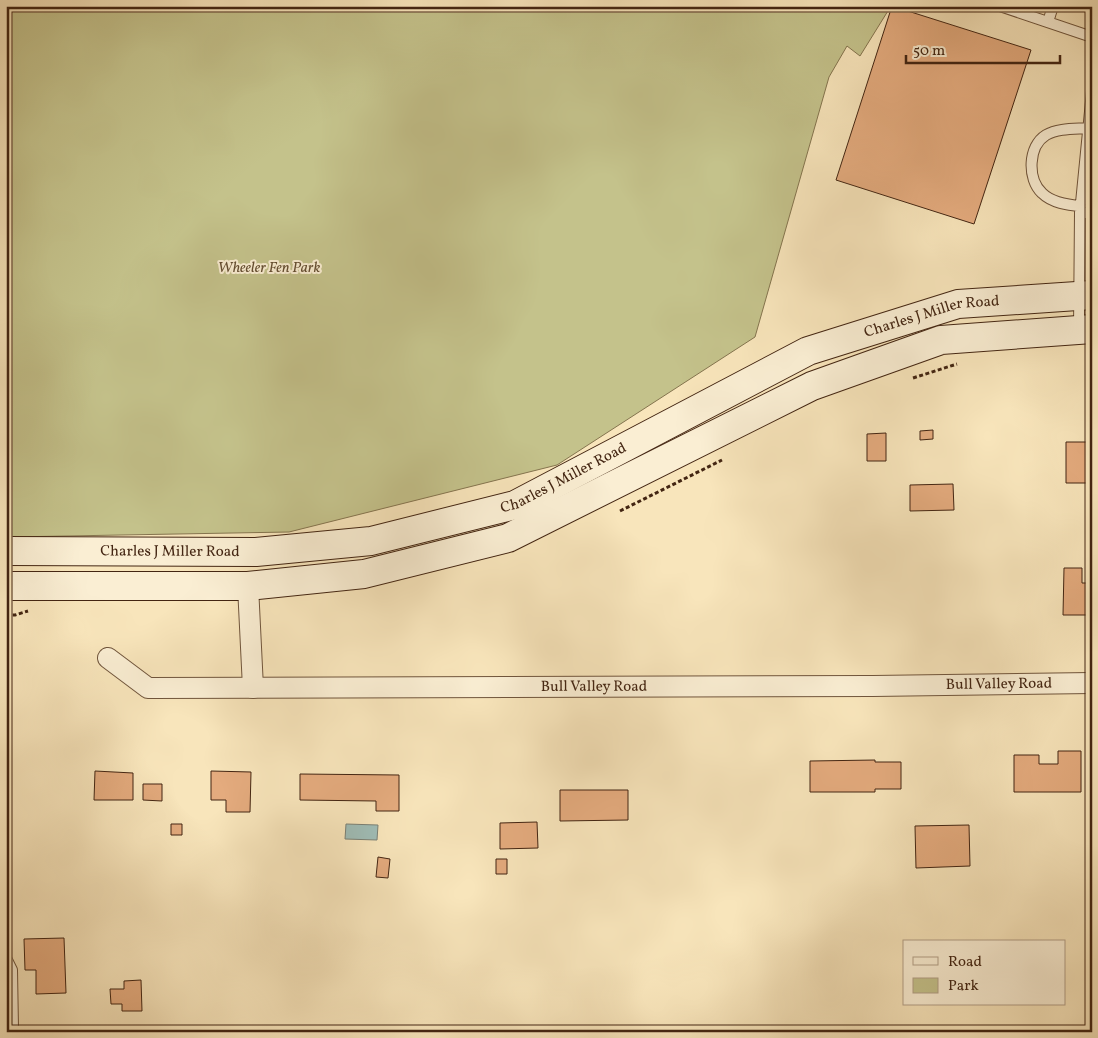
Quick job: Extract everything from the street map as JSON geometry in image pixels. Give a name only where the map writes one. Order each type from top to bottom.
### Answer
[{"type":"street","name":"Charles J Miller Road","points":[[6,551],[256,552],[371,541],[515,505],[808,351],[958,304],[1086,295]]},
{"type":"street","name":"Charles J Miller Road","points":[[6,586],[248,586],[364,574],[508,538],[821,382],[941,340],[1086,329]]},
{"type":"street","points":[[248,586],[253,688]]},
{"type":"street","name":"Bull Valley Road","points":[[108,658],[148,688],[853,686],[1092,683]]},
{"type":"lane","points":[[1000,6],[1092,37]]},
{"type":"lane","points":[[1048,22],[1053,6]]},
{"type":"lane","points":[[1086,329],[1081,209],[1092,91]]},
{"type":"lane","points":[[1088,128],[1058,131],[1046,135],[1039,142],[1032,160],[1033,180],[1042,194],[1058,203],[1092,213]]},
{"type":"lane","points":[[6,958],[12,970],[13,1028],[9,1032]]},
{"type":"green space","name":"Wheeler Fen Park","points":[[6,6],[891,6],[860,56],[847,46],[829,77],[755,337],[557,465],[289,532],[10,537],[6,534]]},
{"type":"water","points":[[346,824],[378,825],[377,840],[345,839]]},
{"type":"building","points":[[892,6],[1031,50],[974,224],[836,180]]},
{"type":"building","points":[[933,430],[933,439],[920,440],[920,431]]},
{"type":"building","points":[[886,433],[886,461],[867,461],[867,434]]},
{"type":"building","points":[[1066,442],[1092,442],[1092,483],[1066,483]]},
{"type":"building","points":[[953,484],[954,510],[910,511],[910,485]]},
{"type":"building","points":[[1064,568],[1082,568],[1082,583],[1092,583],[1092,615],[1063,615]]},
{"type":"building","points":[[1058,751],[1081,751],[1081,792],[1014,792],[1014,755],[1039,755],[1039,764],[1058,764]]},
{"type":"building","points":[[875,760],[875,762],[901,762],[901,789],[875,789],[875,792],[810,792],[810,761]]},
{"type":"building","points":[[95,771],[133,773],[133,800],[94,800]]},
{"type":"building","points":[[211,771],[251,772],[250,812],[226,812],[226,800],[211,800]]},
{"type":"building","points":[[300,774],[399,775],[399,811],[376,811],[376,801],[300,800]]},
{"type":"building","points":[[143,784],[162,784],[162,801],[143,800]]},
{"type":"building","points":[[560,790],[628,790],[628,820],[560,821]]},
{"type":"building","points":[[537,822],[538,848],[500,849],[500,823]]},
{"type":"building","points":[[171,824],[182,824],[182,835],[171,835]]},
{"type":"building","points":[[969,825],[970,866],[916,868],[915,826]]},
{"type":"building","points":[[378,857],[390,859],[388,878],[376,877]]},
{"type":"building","points":[[496,859],[507,859],[507,874],[496,874]]},
{"type":"building","points":[[64,938],[66,993],[36,994],[36,970],[25,970],[24,939]]},
{"type":"building","points":[[141,980],[142,1011],[122,1011],[122,1004],[111,1004],[110,989],[124,989],[124,981]]}]
